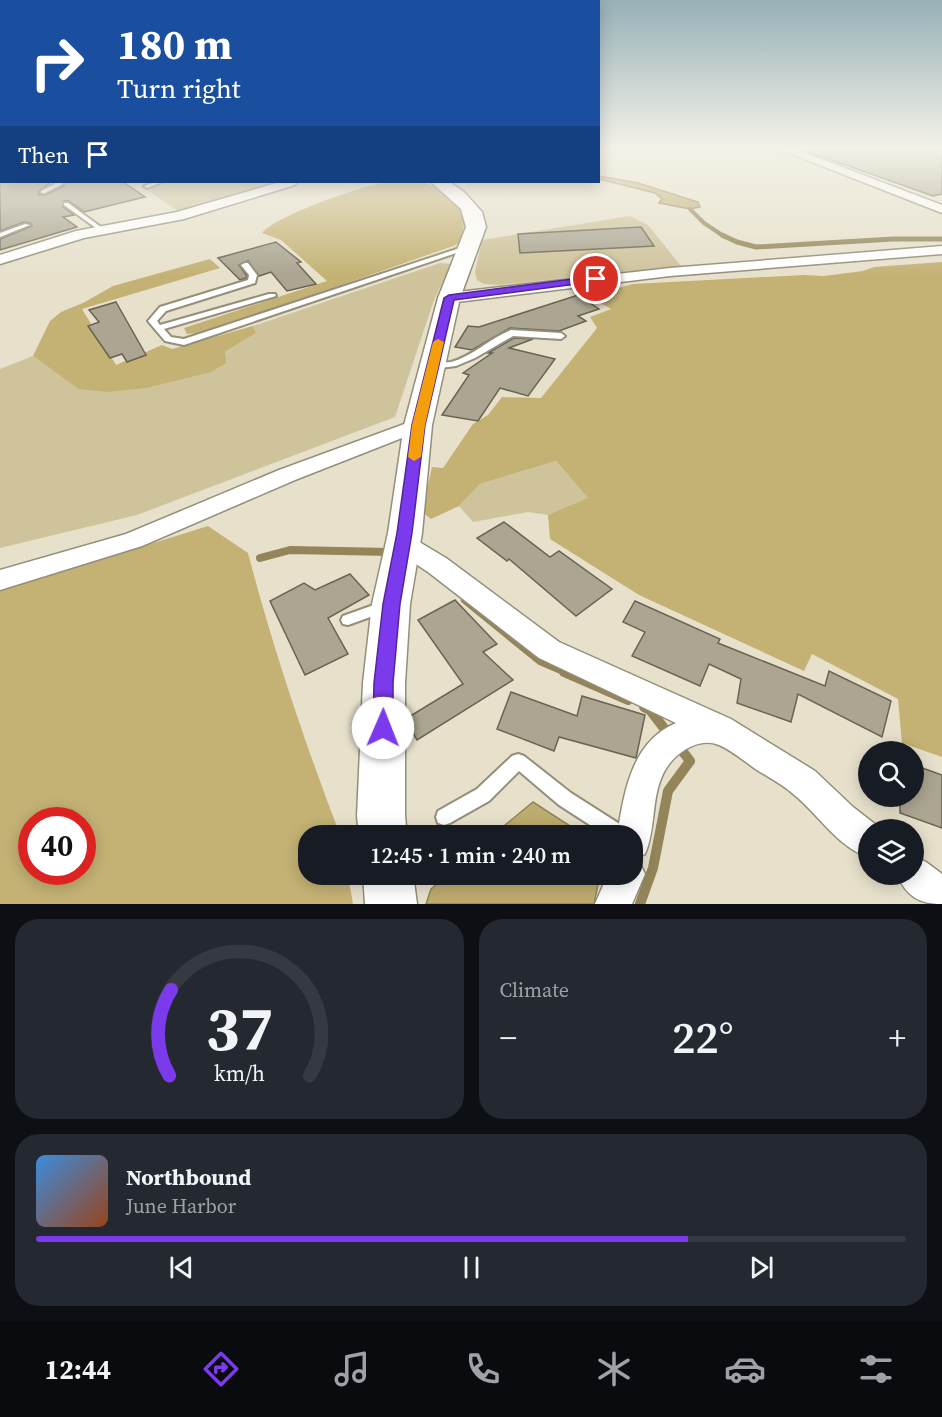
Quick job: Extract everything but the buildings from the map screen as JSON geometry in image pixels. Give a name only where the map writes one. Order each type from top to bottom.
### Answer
[{"type":"street","points":[[0,260],[59,240],[179,216],[264,190]]},
{"type":"street","points":[[382,825],[384,683],[391,604],[418,425],[449,298],[476,227],[476,216],[466,203],[450,190]]},
{"type":"street","points":[[892,190],[942,209]]},
{"type":"street","points":[[449,298],[638,275],[942,250]]},
{"type":"street","points":[[0,580],[134,540],[287,475],[418,425]]},
{"type":"street","points":[[402,543],[437,565],[549,650],[720,729],[804,782],[858,832]]},
{"type":"street","points":[[636,825],[643,778],[662,748],[685,734],[720,729]]},
{"type":"street","points":[[924,882],[942,896]]},
{"type":"street","points":[[389,885],[391,904]]},
{"type":"street","points":[[613,904],[622,885]]},
{"type":"lane","points":[[43,192],[47,190]]},
{"type":"lane","points":[[66,204],[102,230]]},
{"type":"lane","points":[[0,234],[27,225]]},
{"type":"lane","points":[[245,265],[253,275],[252,281],[163,309],[152,321],[168,339],[184,342],[468,247]]},
{"type":"lane","points":[[159,328],[272,296]]},
{"type":"lane","points":[[432,366],[453,364],[472,356],[511,333],[561,336]]},
{"type":"lane","points":[[348,620],[391,604]]},
{"type":"lane","points":[[444,817],[483,795],[518,761],[565,799],[606,825]]},
{"type":"shaded area","points":[[147,190],[249,190],[178,211]]},
{"type":"shaded area","points":[[356,190],[441,190],[465,214],[462,241],[207,332],[187,334],[184,328],[327,281],[281,240],[262,233],[270,226],[298,211]]},
{"type":"shaded area","points":[[644,190],[661,190],[698,202],[700,207],[690,209],[659,203],[662,199],[655,193]]},
{"type":"shaded area","points":[[630,216],[648,225],[681,266],[498,285],[484,284],[477,280],[475,272],[482,240]]},
{"type":"shaded area","points":[[210,259],[220,268],[82,309],[116,365],[162,345],[172,349],[253,326],[256,333],[225,352],[226,363],[211,372],[146,388],[107,392],[78,389],[33,356],[50,321],[61,312],[113,286]]},
{"type":"shaded area","points":[[942,262],[942,757],[924,751],[924,741],[902,741],[898,699],[812,654],[804,671],[639,595],[550,539],[548,515],[588,498],[556,461],[480,484],[459,506],[431,519],[422,512],[432,467],[443,468],[473,424],[488,415],[502,397],[541,398],[597,328],[590,317],[611,309],[589,296],[633,284],[804,275],[824,276],[863,271],[874,267]]},
{"type":"shaded area","points":[[440,263],[451,264],[434,300],[395,417],[137,515],[0,548],[0,369],[33,356],[78,389],[224,353],[256,333],[253,326]]},
{"type":"shaded area","points":[[556,461],[589,499],[548,515],[528,512],[473,522],[459,506],[480,484]]},
{"type":"shaded area","points":[[208,526],[248,553],[290,696],[336,825],[298,825],[298,885],[350,885],[353,904],[0,904],[0,591]]},
{"type":"shaded area","points":[[533,802],[569,825],[505,825]]},
{"type":"shaded area","points":[[436,885],[598,885],[594,904],[426,904],[431,889]]},
{"type":"waterway","points":[[690,209],[704,223],[722,235]]},
{"type":"waterway","points":[[722,235],[756,247],[893,239],[942,239]]},
{"type":"waterway","points":[[260,558],[290,550],[391,552]]},
{"type":"waterway","points":[[465,600],[540,661],[568,673]]},
{"type":"waterway","points":[[564,672],[628,700]]},
{"type":"waterway","points":[[644,707],[650,710],[670,736]]},
{"type":"waterway","points":[[640,904],[653,868],[668,791],[690,761],[677,744]]},
{"type":"slow traffic","points":[[414,457],[418,425],[438,342]]},
{"type":"route","points":[[383,728],[384,683],[391,604],[405,533],[418,425],[449,298],[596,279]]}]
